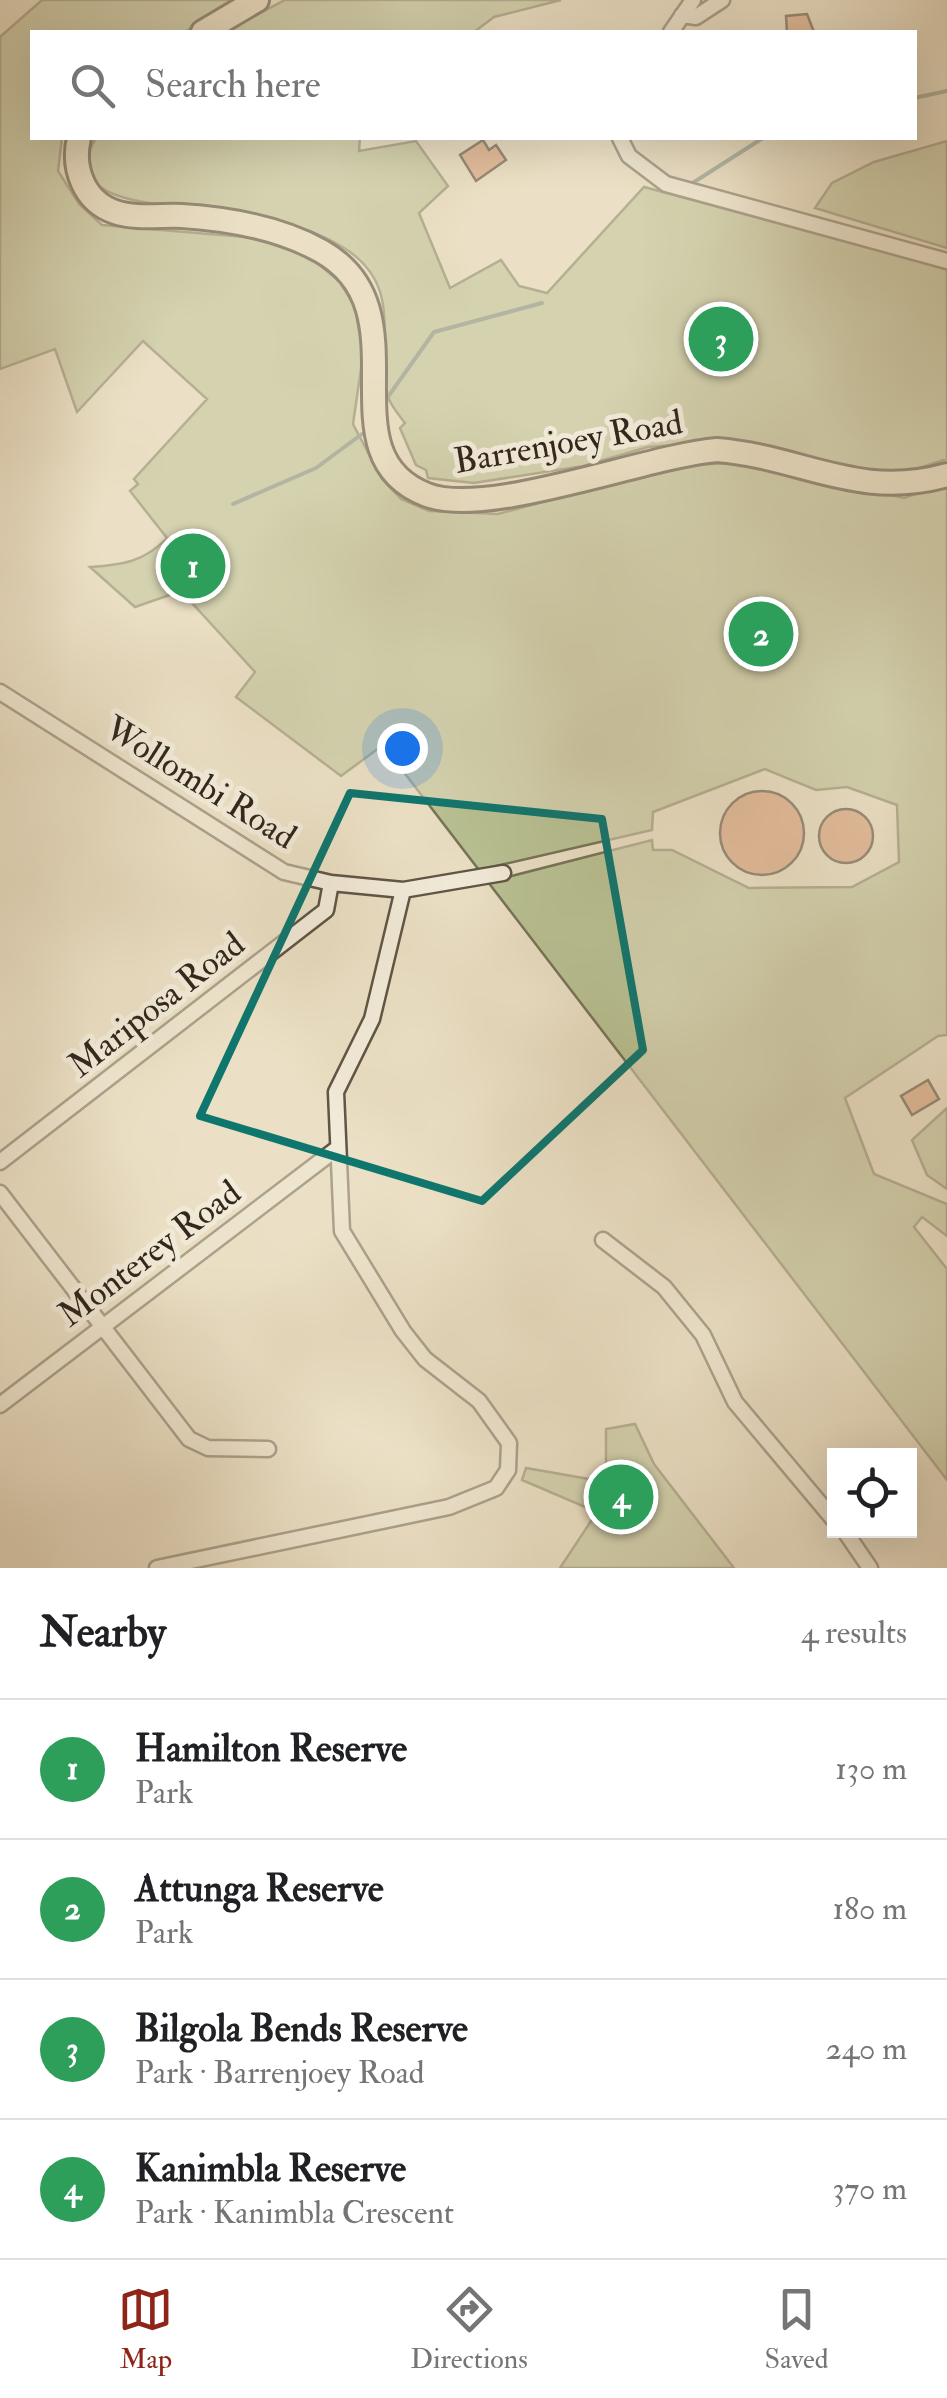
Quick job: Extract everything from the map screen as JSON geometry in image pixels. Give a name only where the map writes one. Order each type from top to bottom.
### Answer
[{"type":"main road","points":[[206,30],[257,0]]},
{"type":"main road","name":"Barrenjoey Road","points":[[78,140],[75,152],[82,182],[94,199],[114,212],[250,226],[318,249],[355,278],[375,328],[374,419],[379,450],[398,476],[425,494],[457,500],[488,497],[717,450],[754,453],[873,485],[915,484],[947,475]]},
{"type":"street","points":[[672,30],[693,0]]},
{"type":"street","points":[[682,16],[696,17],[722,0]]},
{"type":"street","points":[[621,140],[629,156],[664,183],[947,261]]},
{"type":"street","name":"Wollombi Road","points":[[0,692],[284,872],[331,883],[403,890],[503,873]]},
{"type":"street","name":"Mariposa Road","points":[[0,1162],[326,910],[331,883]]},
{"type":"street","points":[[157,1568],[448,1507],[496,1488],[508,1470],[509,1443],[479,1402],[426,1359],[368,1280],[342,1231],[335,1150],[336,1092],[372,1018],[403,890]]},
{"type":"street","name":"Monterey Road","points":[[0,1406],[335,1150]]},
{"type":"street","points":[[0,1193],[189,1439],[208,1448],[268,1449]]},
{"type":"street","points":[[603,1240],[664,1288],[703,1336],[735,1402],[827,1512]]},
{"type":"street","points":[[849,1538],[870,1568]]},
{"type":"highlighted area","points":[[350,793],[602,819],[643,1050],[482,1201],[200,1116]]},
{"type":"green space","points":[[42,0],[234,0],[188,30],[30,30],[30,140],[62,140],[58,171],[79,204],[102,225],[269,239],[311,258],[340,282],[355,307],[363,355],[353,424],[382,479],[401,499],[429,511],[498,514],[678,466],[745,462],[904,498],[947,484],[947,1035],[938,1036],[845,1098],[874,1174],[947,1204],[947,1236],[922,1217],[914,1227],[947,1269],[947,1480],[488,882],[652,840],[653,850],[672,850],[749,888],[852,887],[899,862],[897,805],[847,787],[816,790],[765,769],[653,812],[652,830],[479,870],[383,745],[341,776],[236,697],[255,672],[181,591],[135,607],[90,567],[132,561],[167,538],[130,491],[138,484],[134,479],[207,399],[143,341],[77,412],[55,349],[0,369],[0,37]]},
{"type":"green space","points":[[285,0],[561,0],[494,17],[477,30],[228,30]]},
{"type":"green space","points":[[95,140],[360,140],[359,151],[416,141],[448,186],[419,213],[450,288],[501,260],[519,286],[547,293],[644,187],[947,268],[947,459],[910,471],[861,471],[738,440],[648,447],[583,466],[474,483],[428,478],[426,470],[416,465],[400,428],[405,423],[387,394],[384,311],[373,276],[360,261],[329,240],[274,220],[232,211],[161,205],[109,192],[93,180],[87,162]]},
{"type":"green space","points":[[947,141],[947,248],[815,208],[832,183],[874,162]]},
{"type":"green space","points":[[947,1108],[947,1189],[927,1175],[912,1140]]},
{"type":"green space","points":[[635,1424],[654,1464],[734,1568],[560,1568],[597,1512],[522,1480],[526,1468],[606,1482],[606,1429]]},
{"type":"building","points":[[807,14],[813,30],[787,30],[786,16]]},
{"type":"building","points":[[483,140],[489,150],[496,145],[506,160],[476,181],[460,155]]},
{"type":"building","points":[[762,791],[778,794],[792,803],[801,817],[801,849],[792,863],[778,872],[762,875],[746,872],[732,863],[723,849],[720,833],[723,817],[732,803],[746,794]]},
{"type":"building","points":[[846,809],[865,817],[873,836],[865,855],[846,863],[827,855],[819,836],[827,817]]},
{"type":"building","points":[[928,1080],[939,1099],[912,1115],[901,1096]]},
{"type":"waterway","points":[[917,97],[947,91]]},
{"type":"waterway","points":[[691,184],[760,140]]},
{"type":"waterway","points":[[385,401],[434,332],[542,303]]},
{"type":"waterway","points":[[233,504],[316,468],[362,434]]},
{"type":"place","name":"Bilgola Bends Reserve","points":[[721,339]]},
{"type":"place","name":"Hamilton Reserve","points":[[193,566]]},
{"type":"place","name":"Attunga Reserve","points":[[761,634]]},
{"type":"place","name":"Kanimbla Reserve","points":[[621,1497]]}]
